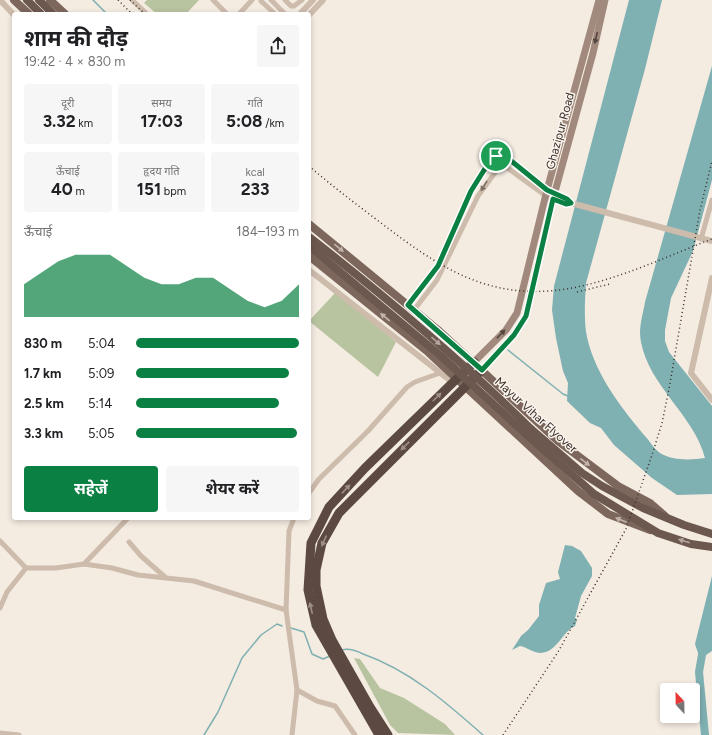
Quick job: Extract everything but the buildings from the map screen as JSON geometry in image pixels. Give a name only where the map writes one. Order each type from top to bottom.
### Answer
[{"type":"highway","points":[[27,0],[39,12]]},
{"type":"highway","points":[[39,0],[51,12]]},
{"type":"highway","name":"Mayur Vihar Flyover","points":[[311,238],[402,311],[582,473],[643,508],[711,533]]},
{"type":"highway","name":"Mayur Vihar Flyover","points":[[311,248],[441,356],[594,494],[636,518],[658,533],[691,544],[712,547]]},
{"type":"highway","points":[[379,735],[329,642],[316,625],[308,590],[311,544],[329,507],[454,380],[474,362]]},
{"type":"highway","points":[[329,642],[316,586],[316,570],[322,543],[339,513],[482,370]]},
{"type":"highway","points":[[342,665],[388,735]]},
{"type":"main road","points":[[14,0],[26,12]]},
{"type":"main road","points":[[50,0],[63,12]]},
{"type":"main road","name":"Ghazipur Road","points":[[474,362],[506,330],[517,313],[546,193],[599,0]]},
{"type":"main road","name":"Ghazipur Road","points":[[482,370],[514,335],[526,316],[593,53],[605,0]]},
{"type":"main road","points":[[311,226],[411,307],[474,362],[558,441],[618,486],[650,504],[666,517]]},
{"type":"main road","points":[[311,258],[428,352],[454,380],[465,387],[498,416],[556,472],[608,514],[658,533]]},
{"type":"main road","points":[[498,416],[495,408],[497,401],[504,396],[513,398]]},
{"type":"street","points":[[0,0],[12,13]]},
{"type":"street","points":[[132,0],[145,12]]},
{"type":"street","points":[[213,0],[225,12]]},
{"type":"street","points":[[241,12],[252,0]]},
{"type":"street","points":[[271,0],[284,12]]},
{"type":"street","points":[[285,0],[291,6],[294,6],[302,0]]},
{"type":"street","points":[[302,12],[313,0]]},
{"type":"street","points":[[311,13],[323,0]]},
{"type":"street","points":[[261,1],[270,12]]},
{"type":"street","points":[[272,12],[276,5]]},
{"type":"street","points":[[499,155],[503,166],[555,198],[567,199],[571,203],[712,241]]},
{"type":"street","points":[[411,307],[438,266],[475,185],[492,159],[499,155],[504,155],[546,193]]},
{"type":"street","points":[[411,307],[437,280],[478,196],[494,172],[499,167],[503,166]]},
{"type":"street","points":[[700,238],[712,200]]},
{"type":"street","points":[[700,238],[712,235]]},
{"type":"street","points":[[311,272],[440,373],[454,380]]},
{"type":"street","points":[[712,278],[691,373],[712,400]]},
{"type":"street","points":[[311,491],[320,479],[360,439],[407,387],[415,382],[440,373]]},
{"type":"street","points":[[84,564],[126,520]]},
{"type":"street","points":[[292,735],[297,690],[286,610],[288,531],[293,520]]},
{"type":"street","points":[[0,541],[26,568],[50,568],[84,564],[138,574],[194,581],[218,587],[286,610]]},
{"type":"street","points":[[129,542],[141,556],[165,577]]},
{"type":"street","points":[[0,608],[7,592],[26,568]]},
{"type":"street","points":[[297,690],[317,701],[335,706],[355,735]]},
{"type":"street","points":[[0,733],[19,735]]},
{"type":"green space","points":[[147,0],[199,0],[188,12],[155,12],[144,3]]},
{"type":"green space","points":[[336,292],[396,342],[378,377],[311,323],[311,319]]},
{"type":"green space","points":[[354,658],[360,659],[380,688],[404,698],[445,724],[455,735],[398,733],[390,725]]},
{"type":"water","points":[[629,0],[662,0],[645,69],[586,283],[586,332],[594,360],[608,387],[625,412],[656,449],[665,456],[676,459],[705,458],[699,442],[691,428],[653,373],[646,358],[641,342],[640,332],[645,302],[712,66],[712,180],[693,251],[671,298],[665,330],[665,341],[669,352],[712,406],[712,494],[677,495],[652,478],[614,445],[601,428],[590,423],[567,401],[568,383],[563,371],[556,338],[552,310],[554,286]]},
{"type":"water","points":[[565,545],[572,546],[581,551],[592,568],[592,576],[581,596],[575,618],[577,620],[575,626],[570,629],[555,646],[547,652],[538,653],[520,646],[512,650],[521,636],[539,616],[539,605],[546,583],[560,579],[558,572]]},
{"type":"water","points":[[712,576],[712,651],[700,659],[695,644]]},
{"type":"waterway","points":[[93,0],[105,12]]},
{"type":"waterway","points":[[508,350],[563,394],[568,396]]},
{"type":"waterway","points":[[204,735],[218,712],[242,658],[261,635],[277,624],[282,626]]},
{"type":"waterway","points":[[291,628],[304,632],[312,654],[323,659],[330,656]]},
{"type":"waterway","points":[[342,650],[345,649],[358,652],[380,661],[412,678],[456,711],[483,735]]},
{"type":"waterway","points":[[703,649],[699,672],[705,735]]},
{"type":"railway","points":[[118,0],[130,12]]},
{"type":"railway","points":[[130,0],[143,12]]},
{"type":"railway","points":[[503,735],[558,652],[626,529],[662,423],[700,210],[712,161]]},
{"type":"railway","points":[[311,168],[362,209],[423,254],[466,277],[488,285],[512,290],[538,291],[566,289],[585,285],[640,268],[712,239]]},
{"type":"railway","points":[[577,292],[610,284]]},
{"type":"route","points":[[504,155],[547,190],[554,195],[567,199],[571,203],[566,204],[553,199],[526,316],[514,335],[482,370],[408,305],[438,266],[471,191],[486,167],[496,156],[504,155]]}]
